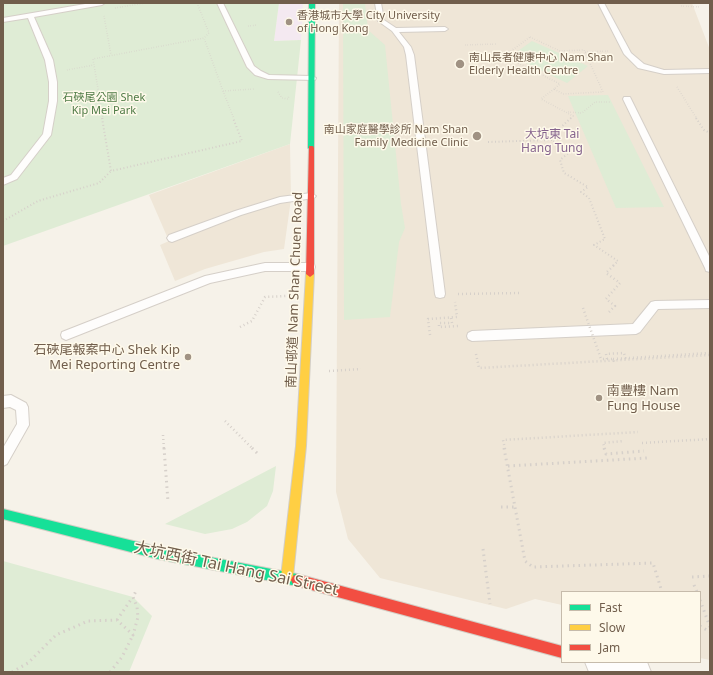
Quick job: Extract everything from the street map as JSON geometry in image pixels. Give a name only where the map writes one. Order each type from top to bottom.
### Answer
[{"type":"street","name":"南山邨道 Nam Shan Chuen Road","points":[[287,577],[301,446],[310,267],[312,3]]},
{"type":"street","name":"大坑西街 Tai Hang Sai Street","points":[[3,514],[158,553],[287,577],[561,652]]},
{"type":"street","points":[[604,663],[636,672]]},
{"type":"lane","points":[[220,3],[251,67],[268,77],[312,78]]},
{"type":"lane","points":[[378,3],[381,21],[394,30],[407,47],[410,54],[440,294]]},
{"type":"lane","points":[[601,3],[628,54],[641,66],[664,72],[710,71]]},
{"type":"lane","points":[[3,20],[30,15],[102,7]]},
{"type":"lane","points":[[3,182],[14,177],[47,135],[53,101],[53,82],[49,60],[30,15]]},
{"type":"lane","points":[[394,30],[445,29]]},
{"type":"lane","points":[[627,99],[710,268]]},
{"type":"lane","points":[[172,238],[245,211],[280,200],[311,196]]},
{"type":"lane","points":[[66,335],[209,279],[265,267],[310,267]]},
{"type":"lane","points":[[472,336],[636,329],[655,305],[710,304]]},
{"type":"lane","points":[[3,402],[10,400],[22,407],[22,425],[3,460]]},
{"type":"path","points":[[110,9],[145,3]]},
{"type":"path","points":[[111,171],[93,59],[204,38],[209,33],[197,3]]},
{"type":"path","points":[[681,6],[701,6]]},
{"type":"path","points":[[102,7],[111,55]]},
{"type":"path","points":[[3,221],[38,201],[99,183],[111,171],[242,141],[204,38]]},
{"type":"path","points":[[552,140],[549,138],[573,116],[541,99],[560,84],[504,56],[530,38],[560,51],[584,50],[585,52],[608,52]]},
{"type":"path","points":[[465,45],[497,44]]},
{"type":"path","points":[[554,89],[563,94],[603,92],[585,52]]},
{"type":"path","points":[[67,70],[94,65]]},
{"type":"path","points":[[674,82],[704,130],[710,133]]},
{"type":"path","points":[[223,91],[258,89]]},
{"type":"path","points":[[566,112],[582,112],[595,102]]},
{"type":"path","points":[[488,142],[552,140],[571,151],[560,160],[564,172],[588,187],[581,192],[589,198],[605,239],[594,245],[618,260],[606,273],[620,283],[606,299],[615,306],[605,316]]},
{"type":"path","points":[[430,335],[428,319],[457,318],[453,294],[522,293]]},
{"type":"path","points":[[240,327],[252,321],[265,297],[289,296]]},
{"type":"path","points":[[583,308],[600,359],[710,354]]},
{"type":"path","points":[[581,318],[589,317]]},
{"type":"path","points":[[451,318],[452,323],[439,323],[439,327],[465,326]]},
{"type":"path","points":[[607,359],[606,354],[624,353],[626,360]]},
{"type":"path","points":[[479,368],[710,354]]},
{"type":"path","points":[[613,359],[615,363]]},
{"type":"path","points":[[327,371],[361,369]]},
{"type":"path","points":[[225,420],[259,455]]},
{"type":"path","points":[[638,432],[503,440],[525,560],[533,567],[653,563],[662,591]]},
{"type":"path","points":[[163,435],[168,502]]},
{"type":"path","points":[[642,443],[710,439]]},
{"type":"path","points":[[623,441],[603,442],[606,454],[644,451]]},
{"type":"path","points":[[508,466],[647,458]]},
{"type":"path","points":[[501,508],[515,507]]},
{"type":"path","points":[[483,549],[490,606]]},
{"type":"path","points":[[692,577],[710,576]]},
{"type":"path","points":[[694,585],[697,591]]},
{"type":"path","points":[[117,620],[133,597],[137,588]]},
{"type":"path","points":[[110,672],[122,657],[133,635],[138,617],[137,607],[133,597]]},
{"type":"path","points":[[701,603],[710,627]]},
{"type":"path","points":[[12,672],[28,663],[56,635],[88,621],[117,620],[133,635]]},
{"type":"path","points":[[701,627],[710,632]]},
{"type":"shaded area","name":"香港城市大學 City University of Hong Kong","points":[[279,3],[303,3],[301,40],[274,41]]},
{"type":"shaded area","points":[[339,3],[692,3],[710,50],[710,660],[701,658],[701,591],[561,591],[561,605],[535,599],[506,609],[380,578],[348,539],[336,492]]},
{"type":"shaded area","points":[[290,144],[291,199],[284,249],[264,252],[205,269],[175,281],[160,245],[169,241],[149,195]]},
{"type":"green space","name":"石硤尾公園 Shek Kip Mei Park","points":[[3,3],[279,3],[274,41],[301,40],[290,144],[3,246]]},
{"type":"green space","points":[[343,3],[365,3],[368,30],[385,45],[401,204],[405,228],[399,242],[390,317],[344,320]]},
{"type":"green space","points":[[532,41],[588,66],[567,83],[511,56]]},
{"type":"green space","points":[[608,95],[664,207],[616,208],[568,96]]},
{"type":"green space","points":[[276,466],[273,491],[267,506],[247,522],[232,529],[205,534],[165,524]]},
{"type":"green space","points":[[3,561],[133,597],[152,616],[129,672],[3,672]]},
{"type":"traffic: fast","points":[[311,148],[312,3]]},
{"type":"traffic: fast","points":[[3,514],[158,553],[297,580]]},
{"type":"traffic: slow","points":[[287,577],[301,446],[310,274]]},
{"type":"traffic: jam","points":[[310,274],[311,148]]},
{"type":"traffic: jam","points":[[297,580],[561,652]]},
{"type":"place","name":"香港城市大學 City University of Hong Kong","points":[[289,22]]},
{"type":"place","name":"南山長者健康中心 Nam Shan Elderly Health Centre","points":[[460,64]]},
{"type":"place","name":"南山家庭醫學診所 Nam Shan Family Medicine Clinic","points":[[477,136]]},
{"type":"place","name":"石硤尾報案中心 Shek Kip Mei Reporting Centre","points":[[188,357]]},
{"type":"place","name":"南豐樓 Nam Fung House","points":[[599,398]]},
{"type":"district","name":"大坑東 Tai Hang Tung","points":[[552,142]]}]
